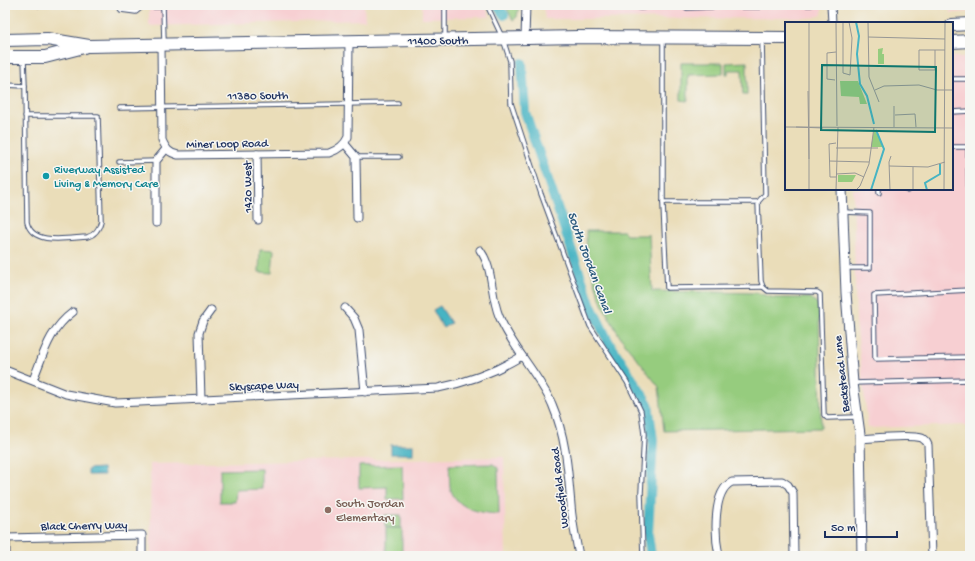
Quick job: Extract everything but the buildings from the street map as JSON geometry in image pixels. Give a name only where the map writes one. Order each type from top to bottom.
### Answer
[{"type":"main road","points":[[953,25],[970,24]]},
{"type":"main road","name":"11400 South","points":[[5,40],[46,39],[89,46],[503,38],[785,38]]},
{"type":"main road","points":[[953,42],[970,42]]},
{"type":"main road","name":"11400 South","points":[[5,57],[45,57],[89,46]]},
{"type":"street","points":[[525,38],[526,5]]},
{"type":"street","points":[[831,5],[832,22]]},
{"type":"street","points":[[348,41],[348,137],[345,144],[356,158],[357,218]]},
{"type":"street","points":[[156,223],[156,161],[166,149],[162,140],[162,45]]},
{"type":"street","name":"Miner Loop Road","points":[[166,149],[178,155],[329,153],[337,150],[345,144]]},
{"type":"street","name":"1420 West","points":[[257,154],[258,220]]},
{"type":"street","name":"Beckstead Lane","points":[[842,190],[845,268],[853,383],[860,439],[862,556]]},
{"type":"street","name":"Woodfield Road","points":[[480,250],[487,259],[494,299],[499,315],[506,330],[551,403],[560,424],[569,469],[571,507],[579,556]]},
{"type":"street","points":[[346,308],[354,318],[359,330],[365,392]]},
{"type":"street","points":[[201,399],[199,333],[203,321],[211,310]]},
{"type":"street","points":[[33,380],[54,330],[62,320],[73,312]]},
{"type":"street","name":"Skyscape Way","points":[[5,370],[66,394],[116,403],[438,388],[465,383],[503,368],[522,356]]},
{"type":"street","points":[[860,439],[899,437],[922,438],[926,441],[928,445],[932,556]]},
{"type":"street","points":[[719,556],[716,543],[718,498],[726,484],[732,482],[782,481],[788,485],[793,493],[794,556]]},
{"type":"street","name":"Black Cherry Way","points":[[6,538],[142,535],[142,556]]},
{"type":"street","points":[[6,538],[6,556]]},
{"type":"lane","points":[[117,5],[121,10],[136,12],[140,6],[163,6],[162,45]]},
{"type":"lane","points":[[445,5],[445,39]]},
{"type":"lane","points":[[487,5],[503,38],[510,61],[512,104],[562,251],[590,326],[627,382],[641,411],[644,434],[641,493],[643,556]]},
{"type":"lane","points":[[631,5],[640,8],[665,5]]},
{"type":"lane","points":[[680,5],[687,8],[712,7],[714,5]]},
{"type":"lane","points":[[732,5],[735,7],[759,7],[764,5]]},
{"type":"lane","points":[[780,5],[811,5]]},
{"type":"lane","points":[[663,38],[663,202],[667,288],[763,287]]},
{"type":"lane","points":[[762,39],[765,194],[758,202],[761,281],[763,287],[768,291],[817,292],[820,294],[824,415],[827,418],[858,416]]},
{"type":"lane","points":[[24,56],[25,116],[28,228],[32,233],[41,238],[92,236],[97,231],[101,221],[98,116],[25,116]]},
{"type":"lane","points":[[953,79],[970,79]]},
{"type":"lane","points":[[5,86],[25,86]]},
{"type":"lane","name":"11380 South","points":[[119,108],[398,103]]},
{"type":"lane","points":[[953,112],[970,111]]},
{"type":"lane","points":[[953,148],[969,147],[970,249]]},
{"type":"lane","points":[[356,158],[399,157]]},
{"type":"lane","points":[[119,162],[156,161]]},
{"type":"lane","points":[[663,202],[758,202]]},
{"type":"lane","points":[[842,212],[870,213],[870,268],[845,268]]},
{"type":"lane","points":[[970,290],[874,295],[876,359],[970,357]]},
{"type":"lane","points":[[853,383],[970,380]]},
{"type":"shaded area","points":[[149,5],[364,5],[365,20],[149,26]]},
{"type":"shaded area","points":[[422,5],[485,5],[490,17],[422,18]]},
{"type":"shaded area","points":[[543,5],[822,5],[822,15],[812,18],[545,19]]},
{"type":"shaded area","points":[[951,5],[970,5],[970,12],[951,13]]},
{"type":"shaded area","points":[[953,57],[970,57],[970,425],[868,428],[856,322],[853,190],[953,190]]},
{"type":"shaded area","name":"South Jordan Elementary","points":[[504,457],[506,556],[151,556],[150,464]]},
{"type":"green space","points":[[505,5],[519,5],[517,17],[513,20]]},
{"type":"green space","points":[[747,62],[747,95],[743,95],[742,70],[728,70],[728,74],[726,74],[726,63]]},
{"type":"green space","points":[[681,63],[723,63],[723,74],[688,75],[688,101],[681,100]]},
{"type":"green space","points":[[586,231],[624,231],[626,235],[649,235],[652,291],[757,293],[774,298],[811,298],[819,305],[821,428],[664,431],[659,387],[620,337],[602,304],[587,258]]},
{"type":"green space","points":[[260,249],[274,250],[272,273],[259,272]]},
{"type":"green space","points":[[493,464],[498,468],[499,514],[476,511],[463,505],[457,500],[450,487],[449,465]]},
{"type":"green space","points":[[402,465],[403,499],[387,499],[387,487],[359,488],[359,466]]},
{"type":"green space","points":[[262,469],[262,489],[236,490],[235,502],[220,502],[220,470]]},
{"type":"green space","points":[[385,515],[401,515],[401,528],[385,527]]},
{"type":"green space","points":[[386,528],[402,528],[402,556],[386,556]]},
{"type":"water","points":[[440,306],[451,323],[443,328],[433,310]]},
{"type":"water","points":[[391,445],[413,445],[413,454],[391,454]]},
{"type":"water","points":[[103,468],[104,475],[88,475],[88,469]]},
{"type":"waterway","name":"South Jordan Canal","points":[[497,5],[504,15]]},
{"type":"waterway","name":"South Jordan Canal","points":[[522,63],[525,112],[590,304],[608,341],[648,404],[653,440],[648,534],[651,556]]},
{"type":"place","name":"Riverway Assisted Living & Memory Care","points":[[46,176]]},
{"type":"place","name":"South Jordan Elementary","points":[[328,510]]}]
